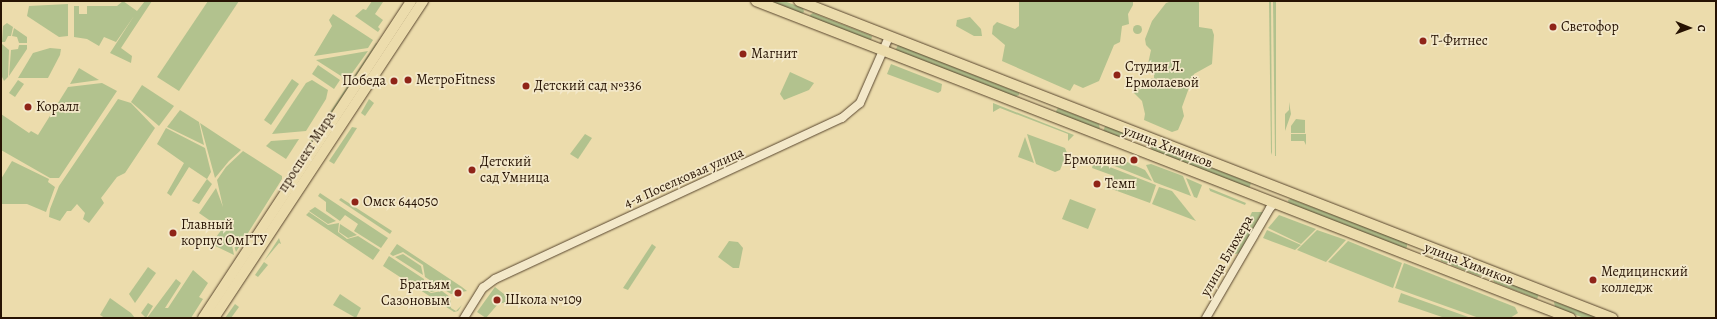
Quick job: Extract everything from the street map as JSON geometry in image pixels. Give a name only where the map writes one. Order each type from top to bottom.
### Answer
[{"type":"main road","name":"проспект Мира","points":[[203,318],[411,1]]},
{"type":"main road","name":"проспект Мира","points":[[214,318],[423,1]]},
{"type":"main road","name":"улица Химиков","points":[[756,1],[1136,149],[1270,203],[1570,318]]},
{"type":"main road","name":"улица Химиков","points":[[799,1],[1044,98],[1142,134],[1612,318]]},
{"type":"main road","points":[[804,19],[810,5]]},
{"type":"main road","points":[[1039,112],[1044,98]]},
{"type":"main road","points":[[1136,149],[1142,134]]},
{"type":"main road","points":[[1424,262],[1430,248]]},
{"type":"main road","points":[[1486,286],[1492,272]]},
{"type":"main road","points":[[1549,310],[1554,296]]},
{"type":"street","name":"4-я Поселковая улица","points":[[464,318],[484,288],[495,279],[842,118],[860,103],[884,50],[888,37]]},
{"type":"street","name":"улица Блюхера","points":[[1206,318],[1270,203]]},
{"type":"green space","points":[[123,1],[137,11],[145,1],[152,1],[121,48],[132,56],[131,63],[110,53],[134,16],[116,42],[104,37],[99,46],[87,39],[74,37],[74,6],[79,6],[79,14],[87,14],[87,6],[117,6]]},
{"type":"green space","points":[[208,1],[239,1],[179,91],[157,77]]},
{"type":"green space","points":[[372,1],[383,2],[375,14],[383,20],[378,27],[380,29],[378,32],[355,16],[363,9],[366,10]]},
{"type":"green space","points":[[767,1],[784,1],[803,8],[804,12],[801,14]]},
{"type":"green space","points":[[1019,1],[1133,1],[1133,5],[1128,14],[1129,24],[1122,26],[1120,42],[1114,45],[1099,81],[1083,88],[1074,84],[1070,91],[1002,61],[1005,45],[992,34],[993,26],[997,22],[1015,29],[1019,26]]},
{"type":"green space","points":[[1172,1],[1199,1],[1199,27],[1212,29],[1214,35],[1212,64],[1194,74],[1182,107],[1184,116],[1178,130],[1172,132],[1144,120],[1145,114],[1142,101],[1134,93],[1139,82],[1154,78],[1154,72],[1148,64],[1151,50],[1146,45],[1145,39],[1152,21],[1166,3]]},
{"type":"green space","points":[[1269,1],[1271,1],[1272,155],[1271,152]]},
{"type":"green space","points":[[1273,1],[1276,1],[1276,156],[1275,156]]},
{"type":"green space","points":[[68,4],[68,36],[59,37],[27,16],[29,6]]},
{"type":"green space","points":[[813,13],[872,36],[871,41],[811,18],[810,15]]},
{"type":"green space","points":[[333,14],[373,40],[368,48],[314,56],[332,26],[329,20]]},
{"type":"green space","points":[[970,17],[981,29],[982,36],[974,36],[956,26],[957,20]]},
{"type":"green space","points":[[7,23],[13,27],[11,36],[8,36],[5,42],[2,42],[3,26]]},
{"type":"green space","points":[[1135,25],[1139,25],[1141,29],[1139,33],[1135,33],[1133,31],[1133,27]]},
{"type":"green space","points":[[14,28],[27,37],[27,43],[19,43],[17,37],[12,36]]},
{"type":"green space","points":[[376,43],[295,169],[293,168]]},
{"type":"green space","points":[[2,44],[9,50],[8,77],[4,81],[2,77]]},
{"type":"green space","points":[[19,45],[27,45],[27,49],[9,76],[11,50],[18,49]]},
{"type":"green space","points":[[898,45],[1019,93],[1019,95],[1014,97],[895,51]]},
{"type":"green space","points":[[50,48],[61,49],[60,55],[48,78],[18,78],[33,53]]},
{"type":"green space","points":[[368,51],[345,83],[341,76],[316,60]]},
{"type":"green space","points":[[891,64],[942,84],[941,91],[938,93],[887,74]]},
{"type":"green space","points":[[318,65],[340,80],[334,89],[312,74]]},
{"type":"green space","points":[[79,68],[99,80],[70,84]]},
{"type":"green space","points":[[790,72],[814,83],[809,90],[784,100],[780,94]]},
{"type":"green space","points":[[292,79],[299,84],[271,125],[264,120]]},
{"type":"green space","points":[[18,80],[24,84],[15,97],[9,93]]},
{"type":"green space","points":[[312,80],[328,90],[326,99],[306,131],[272,134],[306,83]]},
{"type":"green space","points":[[102,83],[117,91],[59,178],[50,178],[1,150],[1,114],[29,133],[31,131],[38,135],[68,87]]},
{"type":"green space","points":[[142,85],[174,106],[159,126],[131,102]]},
{"type":"green space","points":[[118,99],[131,103],[155,128],[125,173],[117,177],[101,198],[104,203],[89,223],[83,219],[85,213],[77,204],[71,211],[67,211],[60,221],[49,217],[50,209],[59,186]]},
{"type":"green space","points":[[369,99],[374,103],[365,116],[361,113]]},
{"type":"green space","points":[[1289,102],[1291,114],[1285,131],[1285,114],[1289,110]]},
{"type":"green space","points":[[993,103],[1074,135],[1068,141],[1068,134],[1000,108],[993,112]]},
{"type":"green space","points":[[1058,108],[1099,124],[1100,130],[1055,113]]},
{"type":"green space","points":[[180,110],[199,122],[204,145],[167,127]]},
{"type":"green space","points":[[1296,119],[1305,120],[1305,133],[1291,133],[1291,126]]},
{"type":"green space","points":[[200,123],[241,150],[229,161],[215,178]]},
{"type":"green space","points":[[1105,126],[1124,133],[1123,138],[1103,132]]},
{"type":"green space","points":[[352,127],[357,128],[334,164],[329,161]]},
{"type":"green space","points":[[166,128],[205,148],[211,172],[207,179],[189,167],[171,196],[167,193],[184,163],[157,144]]},
{"type":"green space","points":[[585,134],[592,138],[578,159],[570,154]]},
{"type":"green space","points":[[1027,134],[1065,148],[1067,153],[1060,170],[1055,172],[1036,164]]},
{"type":"green space","points":[[1291,134],[1306,134],[1306,145],[1304,141],[1291,141]]},
{"type":"green space","points":[[1025,137],[1034,163],[1018,157]]},
{"type":"green space","points":[[299,139],[286,159],[266,146],[271,141]]},
{"type":"green space","points":[[1155,146],[1251,183],[1249,189],[1152,151],[1151,147]]},
{"type":"green space","points":[[243,151],[282,176],[282,179],[236,252],[229,231],[234,255],[211,244],[222,229],[199,213],[216,188],[223,207],[217,180],[226,167]]},
{"type":"green space","points":[[1116,157],[1145,170],[1152,181],[1107,163]]},
{"type":"green space","points":[[12,161],[49,179],[48,182],[55,187],[46,212],[27,204],[1,204],[1,179]]},
{"type":"green space","points":[[1093,164],[1102,164],[1156,185],[1150,203],[1109,188],[1114,176],[1092,168]]},
{"type":"green space","points":[[1151,164],[1183,176],[1191,196],[1154,182],[1146,165]]},
{"type":"green space","points":[[1186,178],[1202,185],[1197,198],[1194,197]]},
{"type":"green space","points":[[207,179],[212,184],[199,204],[192,201]]},
{"type":"green space","points":[[1159,187],[1172,191],[1196,221],[1152,204]]},
{"type":"green space","points":[[1209,188],[1246,203],[1245,205],[1210,191]]},
{"type":"green space","points":[[320,193],[388,238],[381,248],[354,231],[358,224],[345,215],[340,221],[326,211],[326,202],[318,196]]},
{"type":"green space","points":[[341,198],[392,231],[390,234],[339,200]]},
{"type":"green space","points":[[1070,199],[1096,209],[1088,229],[1062,219]]},
{"type":"green space","points":[[1291,199],[1407,243],[1407,247],[1405,249],[1289,204],[1288,200]]},
{"type":"green space","points":[[315,207],[336,221],[328,224],[309,211]]},
{"type":"green space","points":[[309,212],[328,225],[339,223],[338,232],[347,239],[358,236],[380,250],[373,260],[306,215]]},
{"type":"green space","points":[[1252,212],[1265,212],[1240,253],[1235,254],[1233,251],[1238,231],[1242,233]]},
{"type":"green space","points":[[1279,215],[1316,229],[1301,244],[1268,228]]},
{"type":"green space","points":[[340,224],[357,235],[348,238],[339,232]]},
{"type":"green space","points":[[1267,230],[1301,245],[1295,250],[1263,238]]},
{"type":"green space","points":[[1317,230],[1346,240],[1326,262],[1297,250]]},
{"type":"green space","points":[[279,238],[281,244],[279,243],[264,261]]},
{"type":"green space","points":[[729,241],[738,242],[743,248],[739,268],[733,268],[718,257]]},
{"type":"green space","points":[[1348,241],[1402,263],[1393,288],[1328,262]]},
{"type":"green space","points":[[397,244],[467,291],[451,294],[425,277],[423,265],[403,252],[393,256],[390,254]]},
{"type":"green space","points":[[652,244],[656,247],[628,290],[623,288]]},
{"type":"green space","points":[[403,254],[421,266],[423,275],[395,257]]},
{"type":"green space","points":[[389,256],[424,279],[426,290],[431,293],[442,291],[450,297],[451,308],[456,311],[462,305],[458,311],[454,312],[383,266]]},
{"type":"green space","points":[[1440,256],[1483,273],[1483,275],[1479,276],[1441,261]]},
{"type":"green space","points":[[264,262],[268,265],[258,277],[255,275]]},
{"type":"green space","points":[[1404,263],[1515,307],[1518,313],[1510,318],[1479,318],[1395,288]]},
{"type":"green space","points":[[148,267],[156,273],[135,303],[129,294]]},
{"type":"green space","points":[[193,270],[208,283],[199,297],[203,299],[191,318],[147,318],[176,279],[181,283],[165,308],[168,308]]},
{"type":"green space","points":[[1495,277],[1539,294],[1537,299],[1494,282],[1493,279]]},
{"type":"green space","points":[[426,281],[439,290],[431,292],[428,289]]},
{"type":"green space","points":[[495,287],[509,298],[507,302],[498,304],[486,318],[477,312]]},
{"type":"green space","points":[[1401,293],[1471,318],[1445,318],[1398,302]]},
{"type":"green space","points":[[340,294],[361,308],[356,318],[333,305]]},
{"type":"green space","points":[[110,298],[131,313],[135,318],[105,318],[100,315]]},
{"type":"green space","points":[[1554,302],[1598,318],[1584,318],[1555,307]]},
{"type":"green space","points":[[148,303],[153,306],[146,318],[141,313]]},
{"type":"green space","points":[[235,304],[239,307],[231,318],[225,318]]},
{"type":"place","name":"Светофор","points":[[1553,27]]},
{"type":"place","name":"Т-Фитнес","points":[[1423,41]]},
{"type":"place","name":"Магнит","points":[[743,54]]},
{"type":"place","name":"Студия Л. Ермолаевой","points":[[1117,75]]},
{"type":"place","name":"МетроFitness","points":[[408,80]]},
{"type":"place","name":"Победа","points":[[394,81]]},
{"type":"place","name":"Детский сад №336","points":[[526,86]]},
{"type":"place","name":"Коралл","points":[[28,107]]},
{"type":"place","name":"Ермолино","points":[[1134,160]]},
{"type":"place","name":"Детский сад Умница","points":[[472,170]]},
{"type":"place","name":"Темп","points":[[1097,184]]},
{"type":"place","name":"Омск 644050","points":[[355,202]]},
{"type":"place","name":"Главный корпус ОмГТУ","points":[[173,233]]},
{"type":"place","name":"Медицинский колледж","points":[[1593,280]]},
{"type":"place","name":"Братьям Сазоновым","points":[[458,293]]},
{"type":"place","name":"Школа №109","points":[[497,300]]}]
